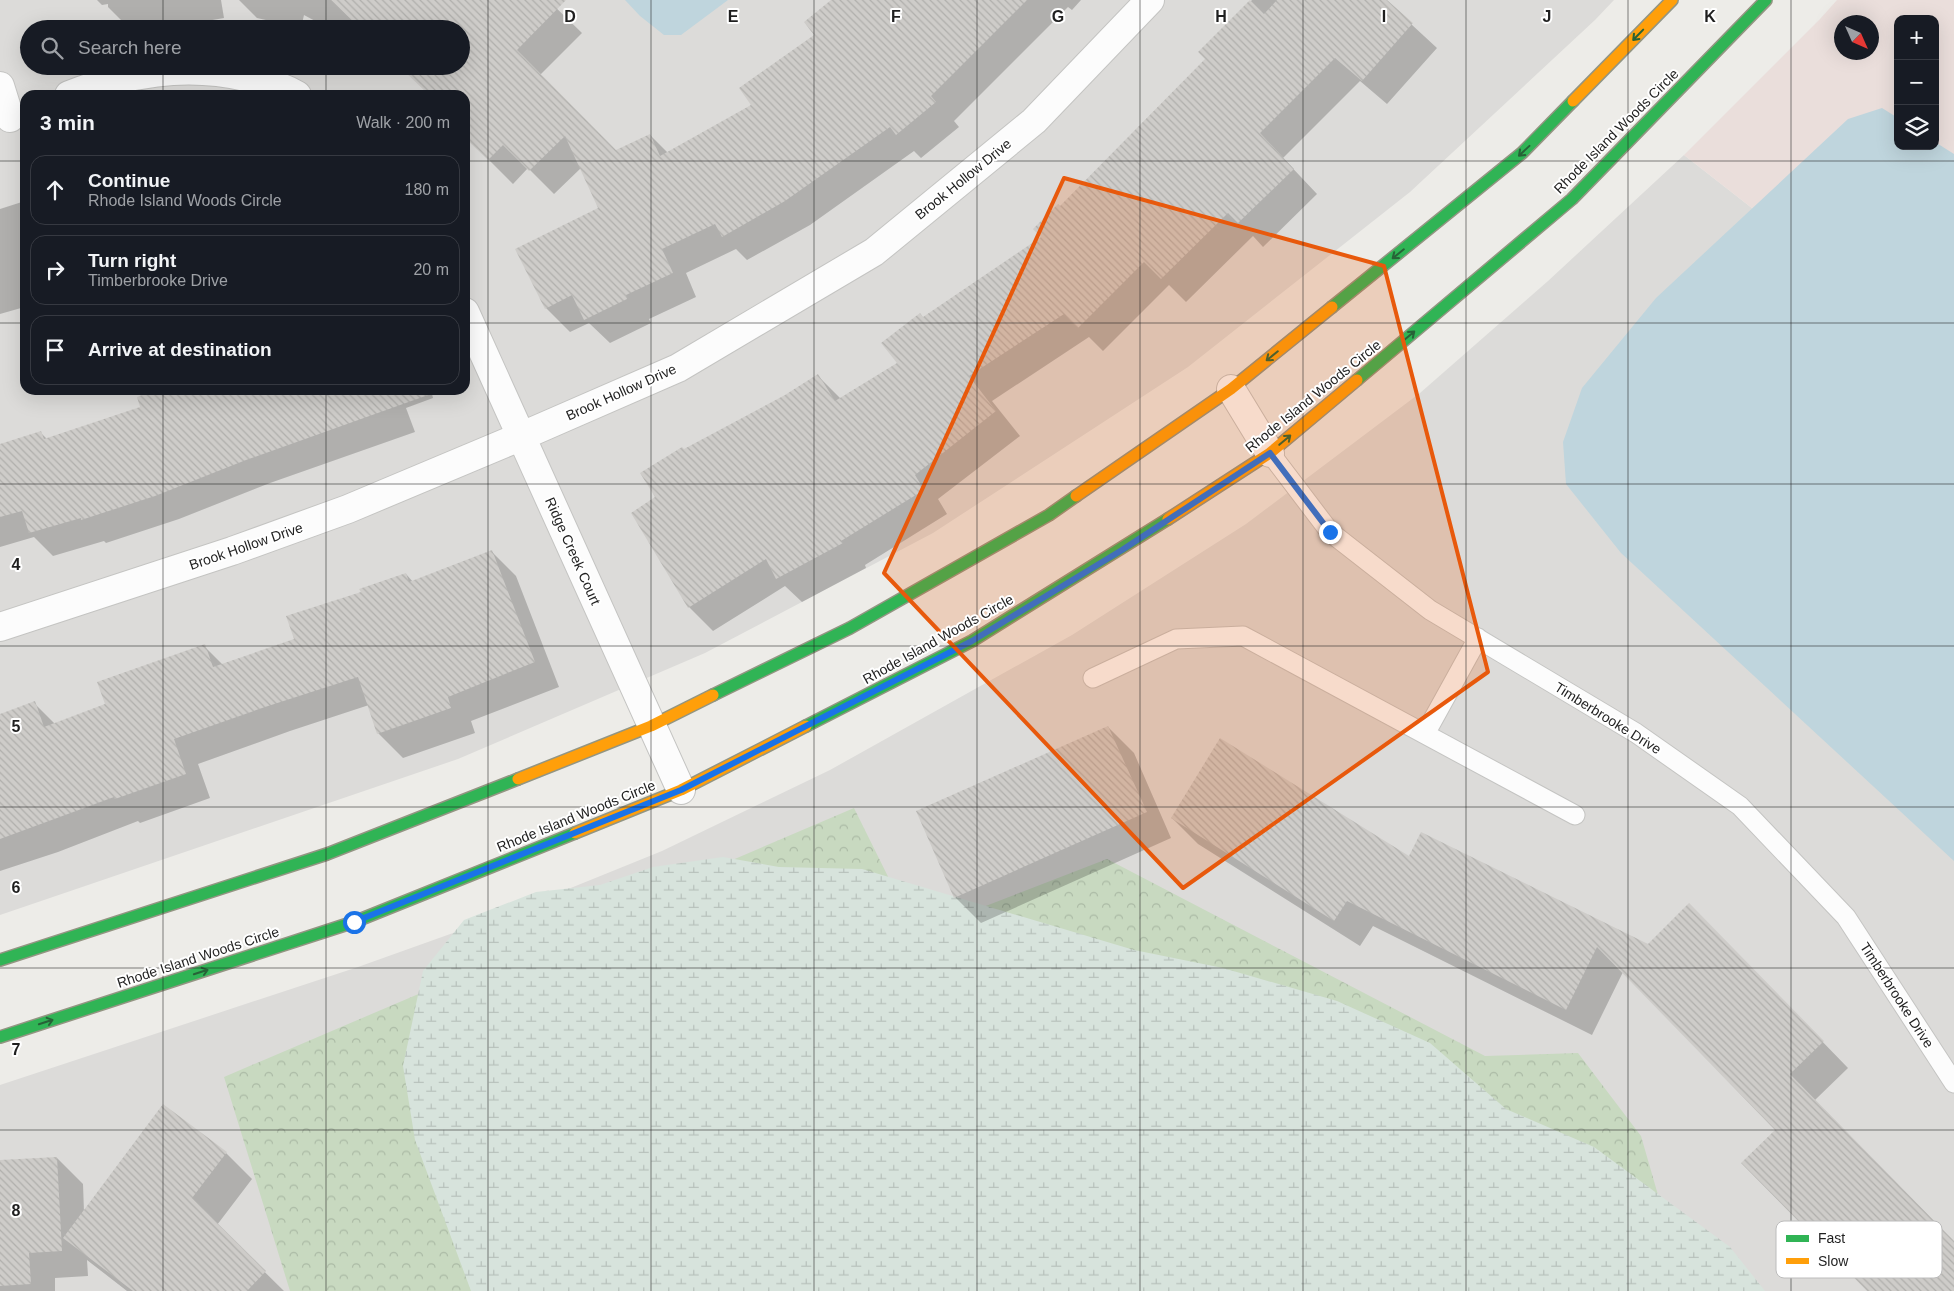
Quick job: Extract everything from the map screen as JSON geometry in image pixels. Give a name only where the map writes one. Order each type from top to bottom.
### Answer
[{"type":"street","name":"Brook Hollow Drive","points":[[0,627],[288,532],[522,436],[678,368],[874,252],[1034,121],[1150,0]]},
{"type":"street","points":[[0,960],[327,854],[651,726],[850,628],[1049,515],[1231,388],[1522,153],[1672,0]]},
{"type":"street","name":"Rhode Island Woods Circle","points":[[0,1037],[354,922],[681,790],[972,641],[1122,550],[1270,453],[1572,199],[1766,0]]},
{"type":"street","points":[[82,90],[137,75]]},
{"type":"street","points":[[236,75],[283,90]]},
{"type":"street","points":[[0,86],[12,117]]},
{"type":"street","name":"Ridge Creek Court","points":[[470,323],[681,790]]},
{"type":"street","name":"Timberbrooke Drive","points":[[1231,388],[1270,453]]},
{"type":"lane","name":"Timberbrooke Drive","points":[[1270,453],[1330,532],[1430,610],[1636,733],[1740,806],[1846,916],[1954,1083]]},
{"type":"lane","points":[[1093,678],[1176,639],[1243,636],[1575,815]]},
{"type":"lane","points":[[1425,734],[1478,638]]},
{"type":"highlighted area","points":[[1064,178],[1384,266],[1488,672],[1183,888],[884,573]]},
{"type":"shaded area","points":[[0,0],[1614,0],[1595,20],[1410,192],[1188,367],[933,533],[705,653],[458,759],[0,915]]},
{"type":"shaded area","points":[[1837,0],[1954,0],[1954,366],[1684,155]]},
{"type":"shaded area","points":[[1684,155],[1954,366],[1954,1291],[0,1291],[0,1085],[358,967],[509,913],[662,851],[830,770],[1072,635],[1246,524],[1420,393],[1548,281]]},
{"type":"green space","points":[[854,808],[916,933],[1107,859],[1485,1056],[1578,1053],[1641,1136],[1658,1195],[1745,1291],[290,1291],[224,1077]]},
{"type":"green space","points":[[723,857],[779,867],[862,869],[1134,950],[1223,968],[1337,1001],[1430,1043],[1506,1109],[1594,1147],[1730,1247],[1765,1291],[471,1291],[415,1140],[403,1066],[423,971],[464,920],[536,892],[600,885],[653,867]]},
{"type":"water","points":[[625,0],[728,0],[681,35],[664,35],[640,16]]},
{"type":"water","points":[[1882,108],[1894,116],[1894,150],[1939,150],[1939,145],[1954,154],[1954,861],[1621,553],[1566,484],[1563,442],[1582,388],[1656,298],[1848,119]]},
{"type":"building","points":[[331,0],[566,0],[517,50],[616,150],[650,134],[660,156],[751,105],[739,88],[814,35],[804,22],[831,0],[1027,0],[931,96],[936,102],[896,135],[890,127],[785,201],[722,237],[715,224],[662,249],[673,273],[626,295],[627,299],[584,320],[572,295],[545,309],[515,249],[598,208],[565,136],[529,171],[503,145],[488,160],[470,143],[470,90],[424,90],[408,75],[470,75],[470,20],[352,20]]},
{"type":"building","points":[[1250,0],[1264,14],[1277,0],[1387,0],[1413,23],[1362,81],[1335,58],[1260,133],[1294,169],[1238,223],[1228,213],[1161,279],[1144,262],[1078,328],[1064,314],[969,376],[996,411],[915,475],[924,490],[841,541],[843,543],[776,579],[766,559],[688,608],[631,513],[655,497],[640,473],[682,447],[684,449],[785,395],[818,374],[835,401],[897,363],[881,343],[920,313],[923,317],[1041,237],[1033,229],[1058,204],[1060,206],[1205,59],[1198,52]]},
{"type":"building","points":[[142,395],[428,395],[246,460],[155,496],[81,520],[81,518],[29,533],[22,511],[0,517],[0,444],[41,431],[44,439],[140,407],[137,397]]},
{"type":"building","points":[[492,550],[535,662],[448,697],[451,708],[377,734],[358,677],[265,707],[174,739],[186,774],[115,799],[114,797],[0,839],[0,714],[35,701],[44,727],[105,704],[97,682],[205,644],[213,667],[294,639],[286,616],[361,592],[359,589],[406,573],[409,582]]},
{"type":"building","points":[[1108,726],[1147,812],[954,898],[916,811]]},
{"type":"building","points":[[1220,738],[1409,856],[1421,832],[1648,944],[1689,903],[1824,1041],[1790,1074],[1934,1221],[1798,1221],[1741,1163],[1775,1130],[1597,947],[1566,1010],[1347,901],[1334,921],[1171,818]]},
{"type":"building","points":[[163,1104],[227,1152],[192,1198],[266,1271],[247,1291],[133,1291],[63,1238]]},
{"type":"building","points":[[57,1157],[62,1251],[29,1253],[31,1284],[0,1286],[0,1160]]},
{"type":"building","points":[[1942,1229],[1954,1241],[1954,1291],[1867,1291],[1854,1278],[1942,1278]]},
{"type":"traffic: fast","points":[[1357,380],[1572,199],[1766,0]]},
{"type":"traffic: fast","points":[[1332,307],[1522,153],[1573,101]]},
{"type":"traffic: fast","points":[[713,695],[850,628],[1049,515],[1076,496]]},
{"type":"traffic: fast","points":[[806,726],[972,641],[1168,519]]},
{"type":"traffic: fast","points":[[0,960],[327,854],[518,779]]},
{"type":"traffic: fast","points":[[0,1037],[354,922],[575,833]]},
{"type":"traffic: slow","points":[[1573,101],[1672,0]]},
{"type":"traffic: slow","points":[[1076,496],[1231,389],[1332,307]]},
{"type":"traffic: slow","points":[[1168,519],[1270,453],[1357,380]]},
{"type":"traffic: slow","points":[[518,779],[651,726],[713,695]]},
{"type":"traffic: slow","points":[[575,833],[681,790],[806,726]]},
{"type":"route","points":[[354,922],[681,790],[972,641],[1122,550],[1270,453],[1330,532]]}]
